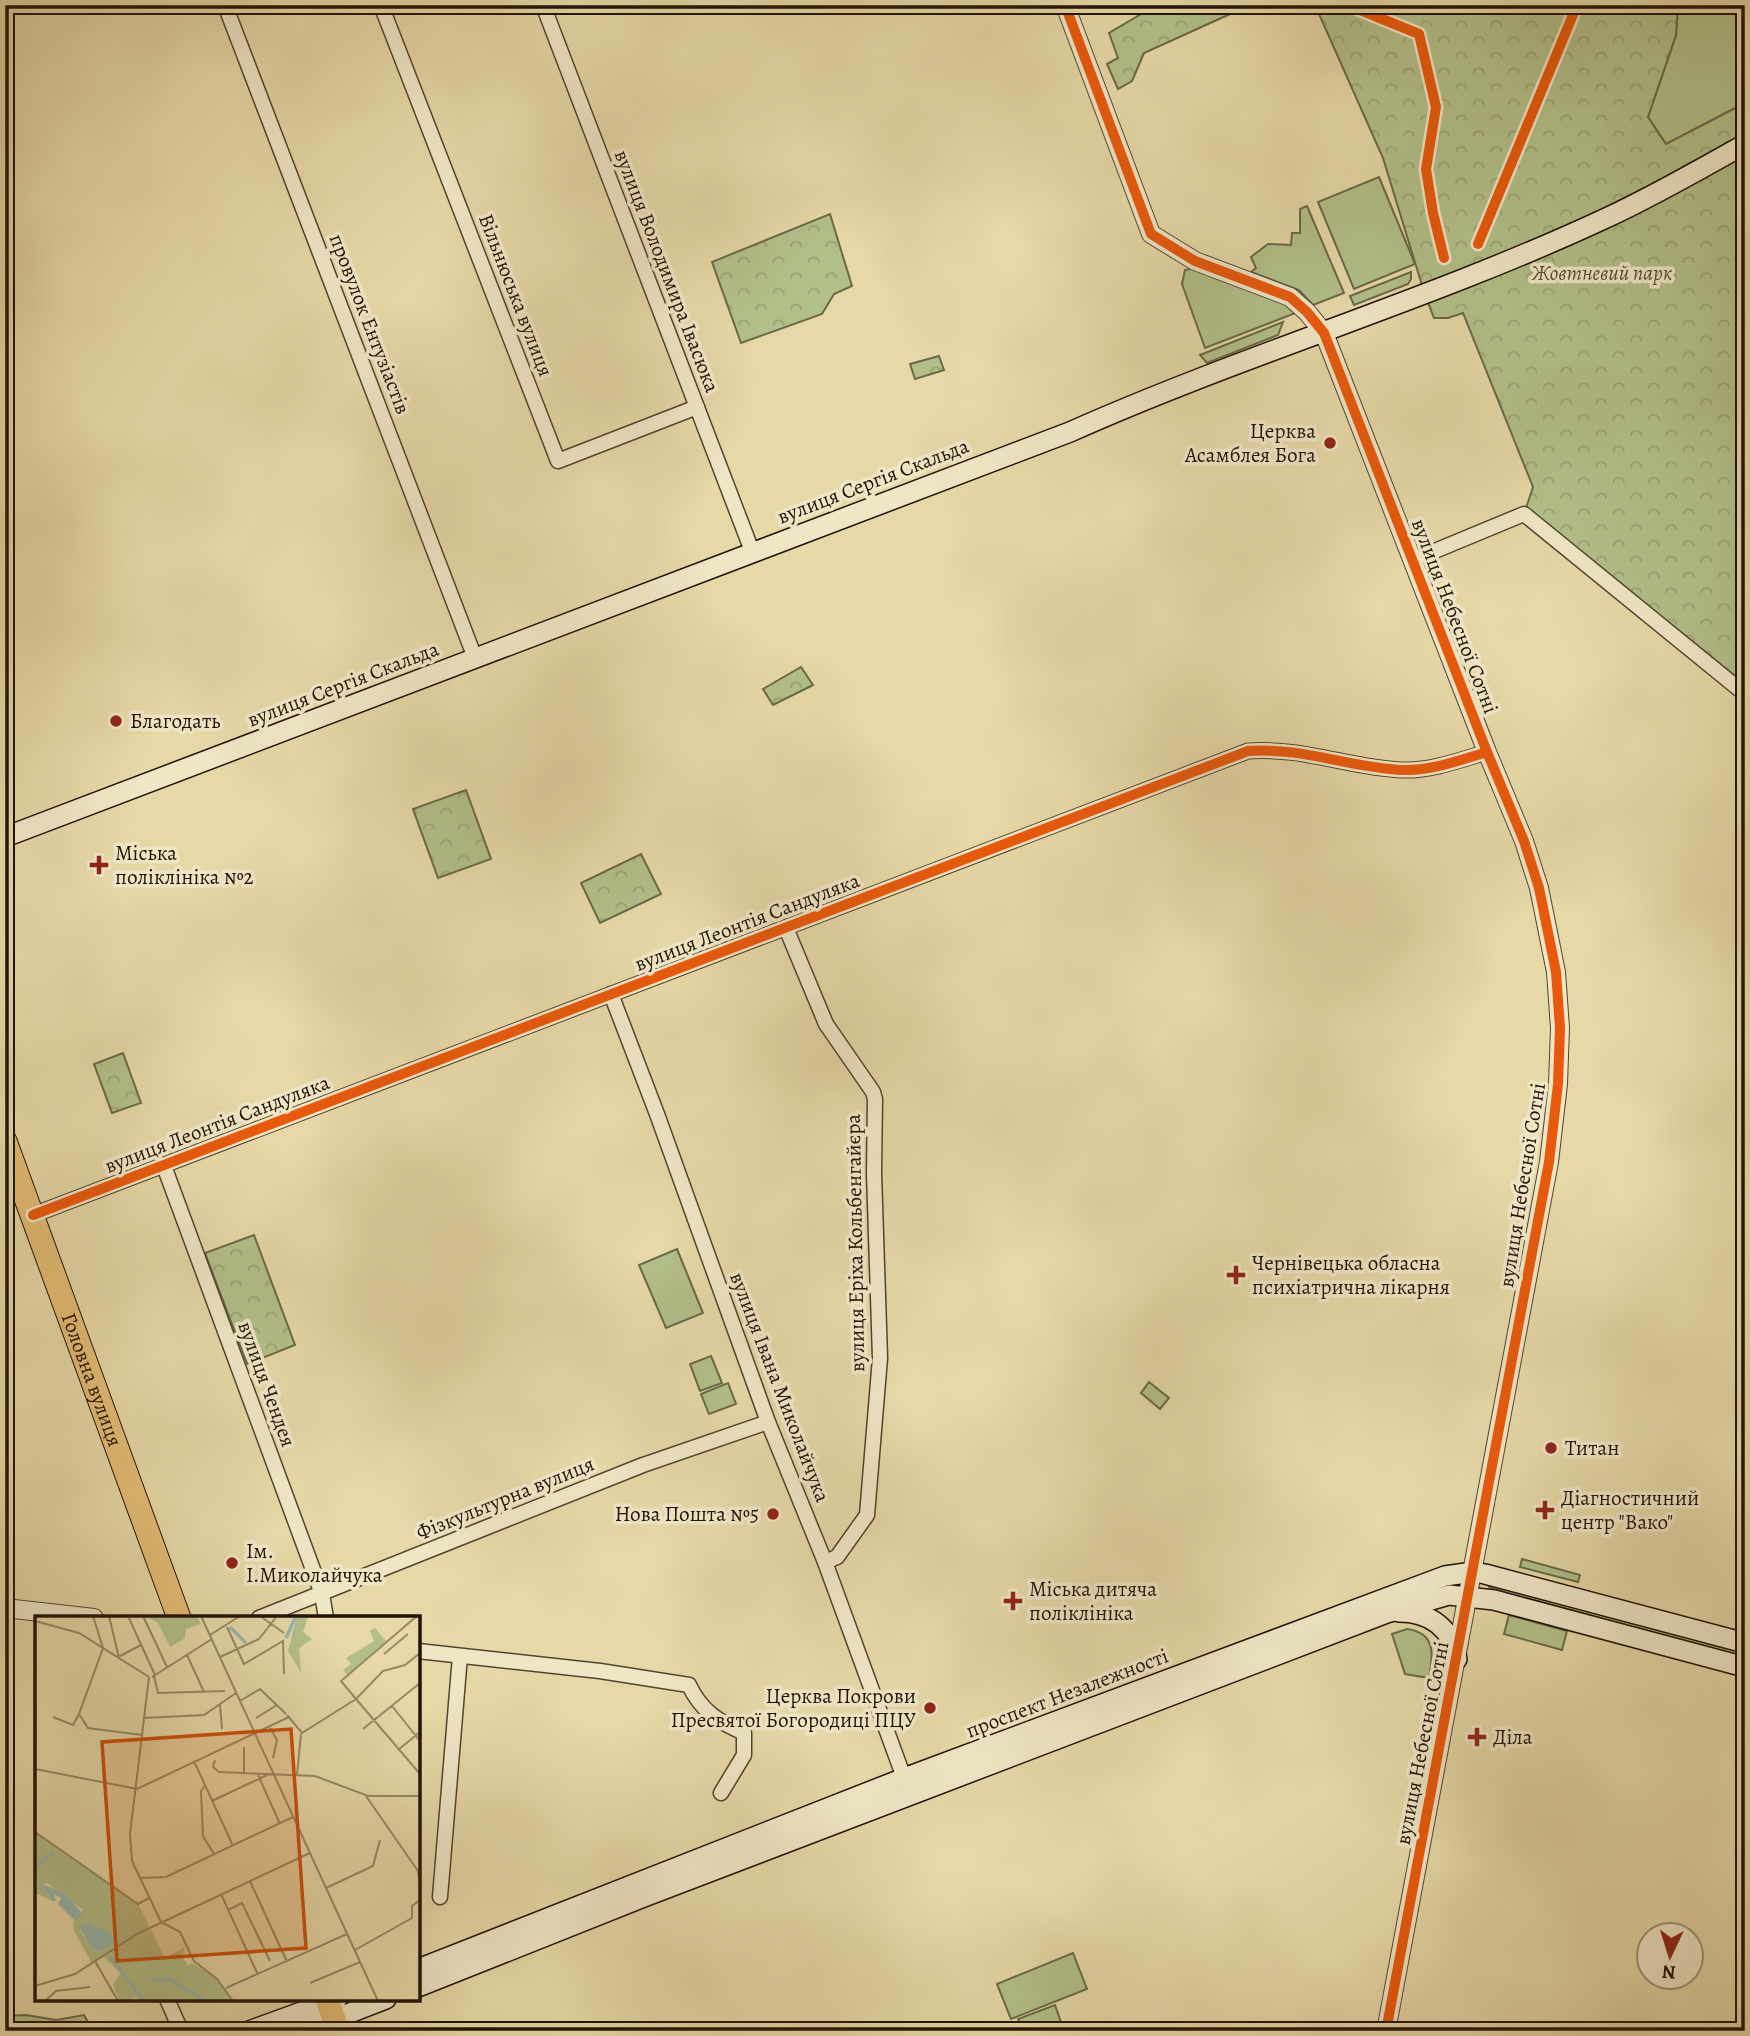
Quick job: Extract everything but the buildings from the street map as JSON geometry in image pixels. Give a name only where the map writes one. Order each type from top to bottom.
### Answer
[{"type":"main road","name":"вулиця Сергія Скальда","points":[[5,837],[1070,432],[1204,376],[1436,290],[1595,223],[1745,144]]},
{"type":"main road","name":"Головна вулиця","points":[[5,1142],[178,1616]]},
{"type":"main road","name":"проспект Незалежності","points":[[420,1986],[907,1787],[1408,1588],[1445,1576],[1473,1572],[1745,1643]]},
{"type":"main road","name":"проспект Незалежності","points":[[420,1968],[907,1787],[1387,1613],[1449,1595],[1469,1595],[1745,1667]]},
{"type":"main road","points":[[1387,1613],[1404,1612],[1430,1618],[1445,1630],[1451,1639],[1457,1659]]},
{"type":"main road","points":[[249,2031],[376,2001]]},
{"type":"main road","points":[[303,2031],[332,2010]]},
{"type":"street","name":"провулок Ентузіастів","points":[[225,5],[475,658]]},
{"type":"street","name":"Вільнюська вулиця","points":[[381,5],[558,461],[697,407]]},
{"type":"street","name":"вулиця Володимира Івасюка","points":[[544,5],[752,551]]},
{"type":"street","name":"вулиця Небесної Сотні","points":[[1065,5],[1151,233],[1195,261],[1265,285],[1290,297],[1324,333],[1524,841],[1539,888],[1556,972],[1558,1084],[1549,1162],[1386,2031]]},
{"type":"street","points":[[1413,560],[1524,514],[1745,694]]},
{"type":"street","name":"вулиця Леонтія Сандуляка","points":[[33,1215],[1248,751],[1285,750],[1403,770],[1424,769],[1487,752]]},
{"type":"street","name":"вулиця Еріха Кольбенгайєра","points":[[786,928],[826,1024],[873,1092],[875,1099],[874,1173],[880,1358],[867,1515],[837,1557],[825,1562]]},
{"type":"street","name":"вулиця Івана Миколайчука","points":[[611,994],[768,1422],[825,1562],[907,1787]]},
{"type":"street","name":"вулиця Чендея","points":[[164,1166],[322,1594],[326,1616]]},
{"type":"street","name":"Фізкультурна вулиця","points":[[264,1616],[643,1465],[768,1422]]},
{"type":"street","points":[[5,1608],[76,1616]]},
{"type":"street","points":[[420,1651],[600,1671],[689,1685],[694,1695],[717,1721],[744,1733],[744,1755],[721,1793]]},
{"type":"street","points":[[440,1897],[460,1656]]},
{"type":"street","points":[[168,2001],[181,2031]]},
{"type":"green space","points":[[1153,5],[1250,5],[1144,53],[1132,81],[1118,89],[1107,64],[1118,58],[1109,33]]},
{"type":"green space","name":"Жовтневий парк","points":[[1315,5],[1678,5],[1676,35],[1648,117],[1666,144],[1745,103],[1745,695],[1524,514],[1533,487],[1463,313],[1448,318],[1434,318],[1383,158]]},
{"type":"green space","points":[[1678,5],[1745,5],[1745,103],[1666,145],[1648,117],[1676,35]]},
{"type":"green space","points":[[1379,177],[1415,264],[1354,289],[1318,202]]},
{"type":"green space","points":[[1307,206],[1344,293],[1313,305],[1299,290],[1251,272],[1256,268],[1251,257],[1268,244],[1291,245],[1292,233],[1300,233],[1300,209]]},
{"type":"green space","points":[[830,214],[852,286],[834,294],[822,314],[741,343],[712,262]]},
{"type":"green space","points":[[1195,268],[1265,291],[1298,312],[1205,348],[1182,284],[1185,270]]},
{"type":"green space","points":[[1411,272],[1408,284],[1354,305],[1350,296]]},
{"type":"green space","points":[[1283,322],[1278,335],[1207,363],[1200,355]]},
{"type":"green space","points":[[939,356],[944,370],[915,379],[910,364]]},
{"type":"green space","points":[[801,667],[813,685],[773,705],[763,689]]},
{"type":"green space","points":[[466,790],[491,859],[438,878],[413,809]]},
{"type":"green space","points":[[641,854],[661,894],[600,923],[581,883]]},
{"type":"green space","points":[[123,1053],[141,1103],[112,1113],[94,1064]]},
{"type":"green space","points":[[254,1235],[295,1345],[247,1364],[205,1253]]},
{"type":"green space","points":[[677,1249],[703,1313],[666,1328],[639,1265]]},
{"type":"green space","points":[[711,1356],[722,1383],[700,1391],[690,1364]]},
{"type":"green space","points":[[1149,1382],[1169,1398],[1160,1409],[1141,1393]]},
{"type":"green space","points":[[728,1383],[736,1404],[709,1414],[701,1394]]},
{"type":"green space","points":[[1522,1559],[1580,1575],[1578,1582],[1520,1567]]},
{"type":"green space","points":[[1487,1584],[1745,1650],[1745,1658],[1490,1588]]},
{"type":"green space","points":[[1509,1615],[1567,1631],[1562,1650],[1504,1634]]},
{"type":"green space","points":[[1407,1629],[1417,1631],[1428,1640],[1432,1654],[1429,1678],[1405,1674],[1392,1634]]},
{"type":"green space","points":[[1073,1953],[1087,1989],[1011,2019],[997,1984]]},
{"type":"green space","points":[[1055,2005],[1064,2031],[1023,2031],[1018,2019]]},
{"type":"green space","points":[[26,2015],[56,2020],[84,2015],[93,2031],[6,2031],[5,2016]]},
{"type":"cycle path","points":[[1065,5],[1151,234],[1195,261],[1290,297],[1324,333],[1524,841],[1539,888],[1556,972],[1560,1028],[1558,1084],[1549,1162],[1386,2031]]},
{"type":"cycle path","points":[[1348,5],[1419,34],[1436,107],[1426,169],[1444,258]]},
{"type":"cycle path","points":[[1478,244],[1577,5]]},
{"type":"cycle path","points":[[33,1215],[1248,751],[1288,752],[1403,770],[1435,767],[1487,752]]},
{"type":"place","name":"Церква Асамблея Бога","points":[[1330,443]]},
{"type":"place","name":"Благодать","points":[[116,721]]},
{"type":"place","name":"Міська поліклініка №2","points":[[99,865]]},
{"type":"place","name":"Чернівецька обласна психіатрична лікарня","points":[[1236,1275]]},
{"type":"place","name":"Титан","points":[[1551,1448]]},
{"type":"place","name":"Діагностичний центр \"Вако\"","points":[[1545,1510]]},
{"type":"place","name":"Нова Пошта №5","points":[[773,1514]]},
{"type":"place","name":"Ім. І.Миколайчука","points":[[232,1563]]},
{"type":"place","name":"Міська дитяча поліклініка","points":[[1013,1601]]},
{"type":"place","name":"Церква Покрови Пресвятої Богородиці ПЦУ","points":[[930,1708]]},
{"type":"place","name":"Діла","points":[[1477,1737]]}]
